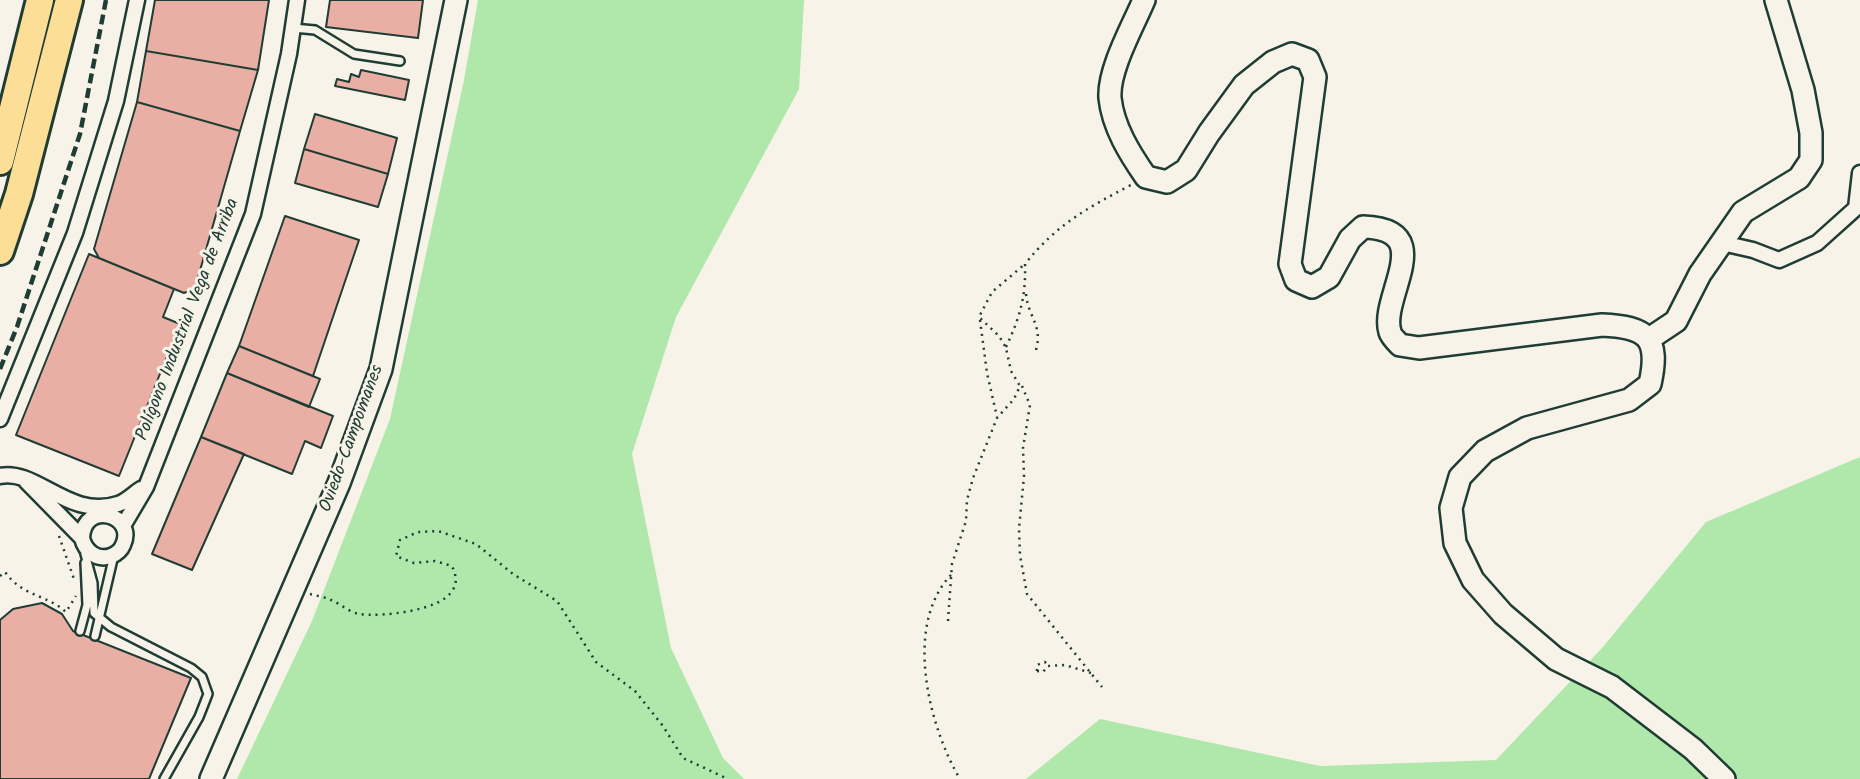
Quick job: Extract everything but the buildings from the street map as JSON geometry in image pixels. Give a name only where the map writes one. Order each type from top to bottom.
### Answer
[{"type":"highway","points":[[0,161],[40,0]]},
{"type":"highway","points":[[0,251],[19,194],[69,0]]},
{"type":"street","points":[[0,419],[75,233],[116,101],[137,0]]},
{"type":"street","name":"Polígono Industrial Vega de Arriba","points":[[114,555],[123,545],[123,526],[146,487],[253,215],[297,0]]},
{"type":"street","name":"Oviedo-Campomanes","points":[[211,779],[339,483],[381,369],[456,0]]},
{"type":"street","points":[[1144,0],[1115,68],[1110,96],[1115,121],[1129,152],[1146,177],[1167,182],[1186,170],[1244,85],[1273,62],[1292,54],[1308,60],[1315,77],[1290,264],[1296,280],[1312,287],[1329,277],[1356,233],[1363,227],[1383,227],[1399,241],[1403,262],[1390,322],[1390,331],[1400,345],[1419,348],[1602,325],[1629,326],[1648,339],[1656,358],[1650,384],[1629,400],[1527,428],[1485,451],[1460,477],[1451,508],[1455,543],[1473,579],[1503,614],[1556,659],[1612,687],[1693,749],[1724,779]]},
{"type":"street","points":[[1648,339],[1675,321],[1700,274],[1743,212],[1800,178],[1811,160],[1811,133],[1803,90],[1776,0]]},
{"type":"street","points":[[1722,243],[1753,250],[1779,260],[1816,243],[1856,208],[1860,173]]},
{"type":"street","points":[[0,476],[14,475],[86,507],[97,508],[122,503],[146,487]]},
{"type":"street","points":[[26,481],[84,547],[96,556],[114,555]]},
{"type":"street","points":[[84,547],[85,525],[95,516],[101,514],[114,517],[123,526]]},
{"type":"lane","points":[[293,28],[315,30],[354,54],[400,61]]},
{"type":"lane","points":[[95,516],[122,503]]},
{"type":"lane","points":[[84,547],[93,583],[94,613],[111,627],[191,668],[202,677],[208,694],[199,717],[164,779]]},
{"type":"lane","points":[[80,631],[87,605],[84,547]]},
{"type":"lane","points":[[95,636],[114,555]]},
{"type":"path","points":[[997,418],[979,317],[992,292],[1025,264],[1044,240],[1080,213],[1146,177]]},
{"type":"path","points":[[1025,264],[1028,310],[1039,328],[1036,350]]},
{"type":"path","points":[[1006,348],[1023,304],[1026,287]]},
{"type":"path","points":[[948,621],[952,564],[966,521],[967,500],[973,478],[997,418],[1020,390],[1006,348],[999,336],[979,317]]},
{"type":"path","points":[[1017,381],[1025,390],[1030,405],[1023,448],[1020,530],[1020,555],[1027,594],[1102,687]]},
{"type":"path","points":[[55,528],[74,581]]},
{"type":"path","points":[[294,590],[330,599],[357,614],[393,614],[421,608],[440,601],[452,592],[457,578],[452,566],[435,561],[414,563],[396,556],[400,540],[418,532],[438,531],[476,544],[513,574],[557,601],[596,662],[635,691],[663,726],[683,758],[728,779]]},
{"type":"path","points":[[0,576],[5,572],[14,584],[66,612],[76,591]]},
{"type":"path","points":[[951,575],[942,585],[933,604],[923,647],[930,697],[943,747],[960,779]]},
{"type":"path","points":[[1048,666],[1065,666],[1091,673]]},
{"type":"green space","points":[[478,0],[804,0],[799,89],[676,317],[632,454],[671,648],[723,758],[744,779],[237,779],[312,621],[390,419],[464,80]]},
{"type":"green space","points":[[1860,457],[1860,779],[1026,779],[1100,719],[1320,766],[1496,760],[1602,648],[1706,522]]},
{"type":"railway","points":[[0,369],[17,327],[80,134],[106,0]]}]
